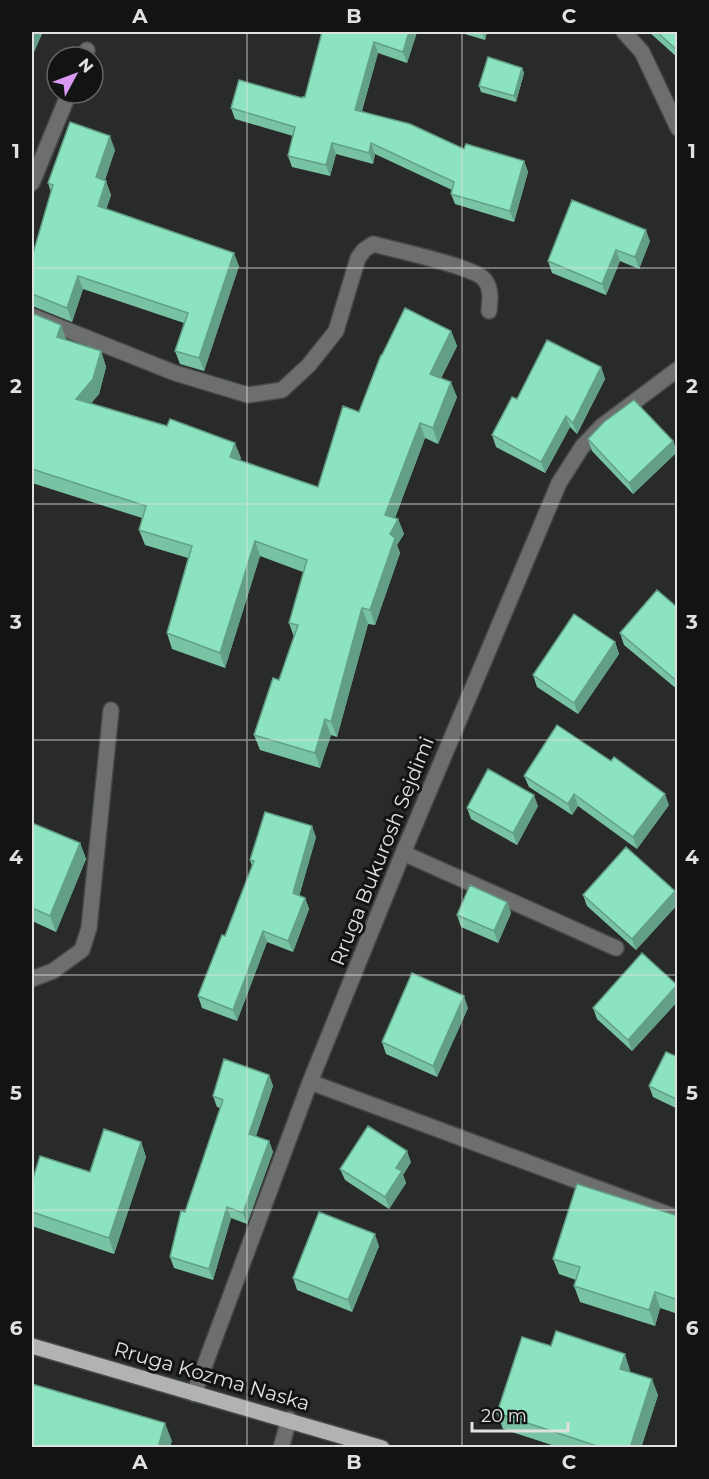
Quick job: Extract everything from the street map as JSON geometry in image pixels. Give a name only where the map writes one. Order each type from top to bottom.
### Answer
[{"type":"main road","name":"Rruga Kozma Naska","points":[[32,1346],[194,1394],[289,1419],[381,1448]]},
{"type":"street","points":[[624,32],[642,52],[678,128]]},
{"type":"street","points":[[32,183],[64,105]]},
{"type":"street","points":[[32,316],[176,373],[248,394],[282,390],[309,365],[336,331],[358,258],[373,244],[469,270],[484,279],[490,292],[489,311]]},
{"type":"street","name":"Rruga Bukurosh Sejdimi","points":[[194,1394],[310,1082],[403,853],[559,483],[582,447],[602,426],[678,369]]},
{"type":"street","points":[[32,979],[53,971],[82,950],[89,928],[111,710]]},
{"type":"street","points":[[403,853],[616,948]]},
{"type":"street","points":[[310,1082],[678,1218]]},
{"type":"street","points":[[281,1448],[289,1419]]},
{"type":"building","points":[[322,32],[409,32],[403,52],[374,42],[355,110],[410,124],[464,149],[466,144],[524,161],[510,211],[451,194],[454,182],[371,143],[369,153],[332,143],[326,165],[288,156],[295,127],[231,108],[239,80],[305,97]]},
{"type":"building","points":[[657,32],[678,32],[678,51]]},
{"type":"building","points":[[488,57],[522,68],[514,96],[479,86]]},
{"type":"building","points":[[70,122],[110,136],[96,177],[106,181],[98,206],[234,253],[199,358],[175,351],[188,313],[78,276],[67,308],[32,294],[32,257],[53,185],[48,183]]},
{"type":"building","points":[[572,200],[646,230],[635,257],[616,250],[602,284],[548,261]]},
{"type":"building","points":[[405,308],[451,331],[430,374],[451,382],[433,428],[420,423],[385,515],[398,519],[390,534],[395,538],[370,610],[362,608],[331,722],[325,719],[315,753],[254,735],[273,678],[279,680],[298,625],[289,623],[307,560],[255,541],[220,653],[167,633],[192,546],[139,530],[146,506],[32,469],[32,313],[61,325],[57,337],[101,351],[93,379],[76,399],[167,426],[170,419],[235,443],[230,457],[318,487],[343,406],[359,412],[381,355]]},
{"type":"building","points":[[547,340],[601,367],[573,423],[566,416],[541,462],[492,435],[512,397],[517,399]]},
{"type":"building","points":[[634,400],[673,441],[629,483],[588,439],[604,422]]},
{"type":"building","points":[[657,590],[678,608],[678,682],[620,633]]},
{"type":"building","points":[[574,614],[615,642],[574,703],[533,675]]},
{"type":"building","points":[[557,725],[611,761],[614,757],[665,794],[633,837],[574,794],[568,804],[524,776]]},
{"type":"building","points":[[488,769],[534,795],[513,833],[467,808]]},
{"type":"building","points":[[265,812],[312,826],[293,893],[305,898],[288,941],[263,931],[233,1010],[198,996],[222,935],[225,936],[254,861],[250,860]]},
{"type":"building","points":[[32,823],[80,843],[50,916],[32,908]]},
{"type":"building","points":[[626,847],[675,891],[632,939],[583,895]]},
{"type":"building","points":[[470,885],[507,902],[494,931],[457,915]]},
{"type":"building","points":[[642,953],[677,985],[628,1040],[593,1008]]},
{"type":"building","points":[[412,973],[464,996],[433,1066],[382,1042]]},
{"type":"building","points":[[666,1052],[678,1057],[678,1100],[649,1086]]},
{"type":"building","points":[[224,1059],[269,1075],[249,1134],[269,1141],[243,1213],[227,1207],[209,1269],[170,1257],[181,1211],[185,1212],[223,1100],[213,1096]]},
{"type":"building","points":[[368,1126],[407,1151],[396,1168],[402,1171],[385,1197],[340,1169]]},
{"type":"building","points":[[104,1129],[141,1142],[109,1238],[32,1212],[32,1182],[40,1156],[90,1172]]},
{"type":"building","points":[[577,1184],[678,1216],[678,1300],[655,1292],[649,1310],[574,1286],[580,1267],[553,1259]]},
{"type":"building","points":[[319,1212],[375,1234],[348,1300],[293,1278]]},
{"type":"building","points":[[556,1331],[625,1354],[620,1369],[652,1379],[630,1448],[603,1448],[497,1413],[522,1337],[551,1346]]},
{"type":"building","points":[[32,1384],[165,1423],[158,1448],[32,1448]]}]
